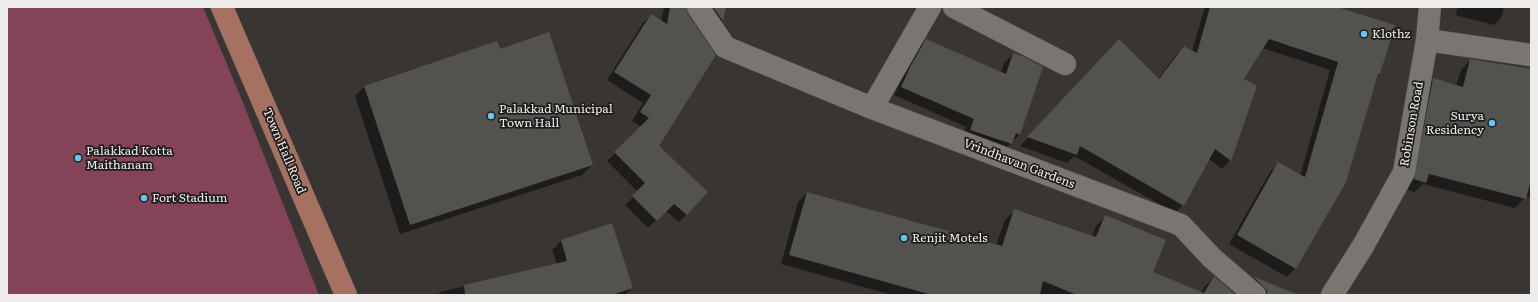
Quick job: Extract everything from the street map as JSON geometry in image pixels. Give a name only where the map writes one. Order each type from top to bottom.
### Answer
[{"type":"main road","name":"Town Hall Road","points":[[222,7],[346,295]]},
{"type":"street","name":"Vrindhavan Gardens","points":[[698,7],[725,47],[872,108],[1181,226],[1212,258],[1255,295]]},
{"type":"street","points":[[872,108],[930,7]]},
{"type":"street","points":[[954,7],[1064,64]]},
{"type":"street","name":"Robinson Road","points":[[1332,295],[1363,246],[1404,172],[1427,40],[1430,7]]},
{"type":"street","points":[[1427,40],[1531,55]]},
{"type":"shaded area","name":"Fort Stadium","points":[[7,7],[203,7],[244,105],[319,295],[7,295]]},
{"type":"building","points":[[670,7],[686,7],[688,14],[716,55],[659,146],[708,192],[687,215],[674,204],[657,221],[632,196],[645,183],[614,152],[649,118],[640,112],[651,95],[614,72],[651,14],[667,24]]},
{"type":"building","points":[[713,7],[726,7],[723,21]]},
{"type":"building","points":[[1210,7],[1337,7],[1395,25],[1380,74],[1378,74],[1346,182],[1296,269],[1237,235],[1278,162],[1305,177],[1338,62],[1269,39],[1244,79],[1257,86],[1231,161],[1215,149],[1184,206],[1080,146],[1077,155],[1027,137],[1119,39],[1159,79],[1184,46],[1197,53]]},
{"type":"building","points":[[549,32],[593,165],[410,225],[364,86],[497,41],[500,49]]},
{"type":"building","points":[[926,39],[1006,74],[1013,53],[1025,57],[1043,67],[1020,135],[1016,133],[1012,144],[970,130],[974,119],[901,87],[910,67]]},
{"type":"building","name":"Surya Residency","points":[[1470,59],[1531,69],[1531,180],[1526,199],[1429,174],[1426,183],[1414,179],[1433,78],[1463,87]]},
{"type":"building","points":[[807,192],[1002,246],[1014,209],[1096,237],[1105,215],[1166,240],[1153,272],[1204,293],[1214,276],[1236,295],[1077,295],[1043,281],[1040,295],[932,295],[789,255]]},
{"type":"building","points":[[612,223],[633,288],[612,295],[465,295],[464,285],[567,261],[561,240]]},
{"type":"building","points":[[1252,276],[1296,295],[1267,295],[1267,291]]},
{"type":"place","name":"Klothz","points":[[1364,34]]},
{"type":"place","name":"Palakkad Municipal Town Hall","points":[[491,116]]},
{"type":"place","name":"Surya Residency","points":[[1492,123]]},
{"type":"place","name":"Palakkad Kotta Maithanam","points":[[78,158]]},
{"type":"place","name":"Fort Stadium","points":[[144,198]]},
{"type":"place","name":"Renjit Motels","points":[[904,238]]}]
